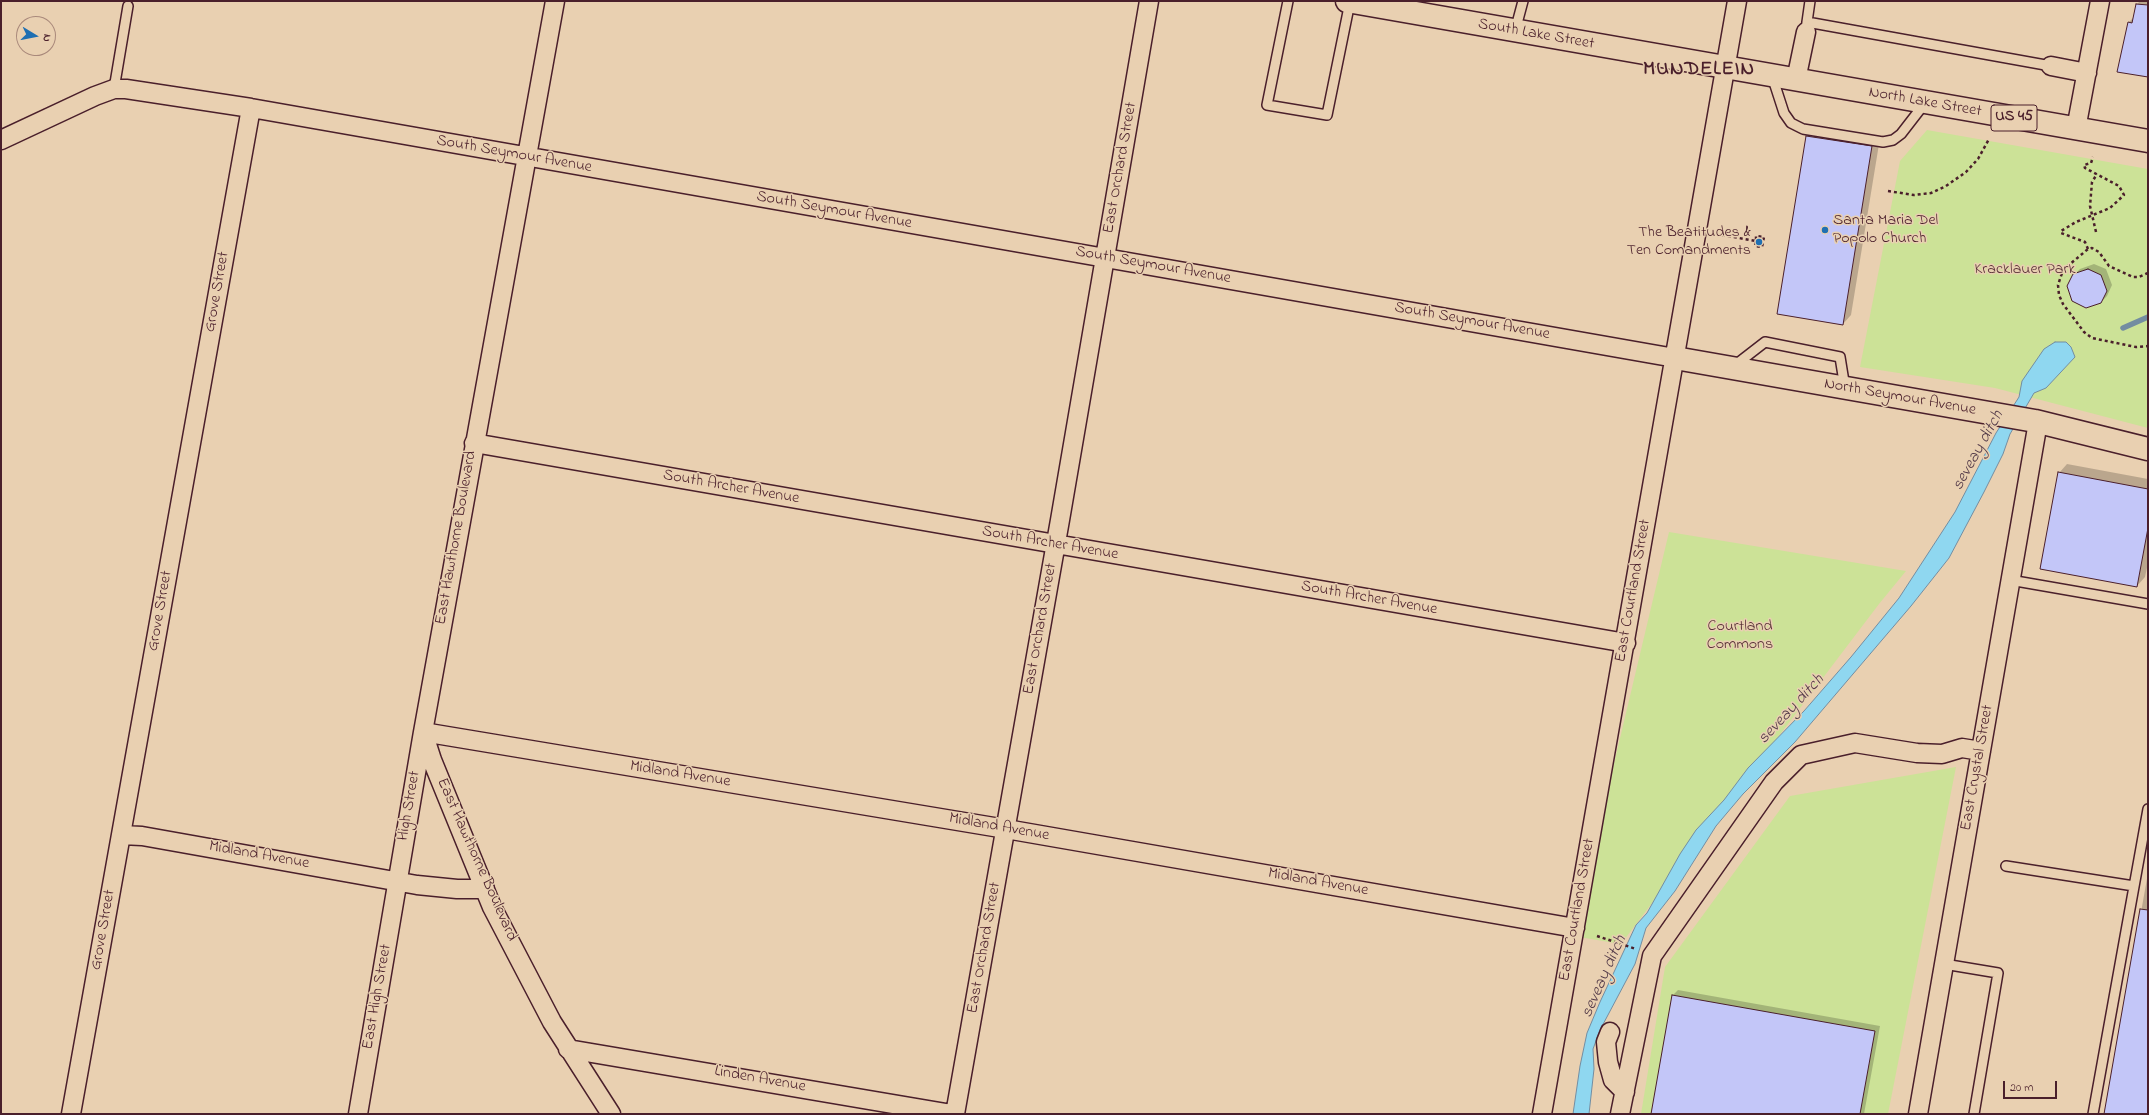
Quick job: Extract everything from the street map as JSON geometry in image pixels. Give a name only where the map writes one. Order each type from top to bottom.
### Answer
[{"type":"main road","name":"South Lake Street","points":[[1349,1],[1725,68]]},
{"type":"main road","name":"North Lake Street","points":[[1725,68],[2148,141]]},
{"type":"main road","name":"North Seymour Avenue","points":[[1675,358],[1990,413],[2036,422],[2148,449]]},
{"type":"street","name":"East Hawthorne Boulevard","points":[[556,1],[474,443],[423,732],[432,760],[485,889],[506,934],[568,1049],[611,1114]]},
{"type":"street","name":"East Orchard Street","points":[[955,1114],[1056,545],[1149,1]]},
{"type":"street","name":"East Courtland Street","points":[[1542,1114],[1626,643],[1737,1]]},
{"type":"street","points":[[2076,129],[2100,1]]},
{"type":"street","points":[[1796,80],[1806,27]]},
{"type":"street","points":[[2051,66],[2087,73]]},
{"type":"street","name":"South Seymour Avenue","points":[[1,140],[95,96],[114,89],[126,88],[251,108],[528,158],[1675,358]]},
{"type":"street","name":"Grove Street","points":[[71,1114],[251,108]]},
{"type":"street","name":"East Crystal Street","points":[[1918,1114],[2036,422]]},
{"type":"street","name":"South Archer Avenue","points":[[474,443],[1626,643]]},
{"type":"street","name":"Midland Avenue","points":[[423,732],[1006,829],[1575,928]]},
{"type":"street","name":"High Street","points":[[398,880],[423,732]]},
{"type":"street","points":[[1620,1114],[1652,956],[1774,782],[1801,755],[1855,743],[1917,753],[1942,754],[1962,748],[1981,751]]},
{"type":"street","name":"Midland Avenue","points":[[121,834],[142,836],[398,880],[417,885],[458,889],[485,889]]},
{"type":"street","name":"East High Street","points":[[358,1114],[398,880]]},
{"type":"street","points":[[1610,1032],[1606,1042],[1608,1062],[1613,1080],[1625,1092]]},
{"type":"street","name":"Linden Avenue","points":[[568,1049],[952,1114]]},
{"type":"lane","points":[[1288,1],[1267,105],[1327,115],[1349,1]]},
{"type":"lane","points":[[1515,31],[1523,1]]},
{"type":"lane","points":[[1810,1],[1806,27],[2051,66]]},
{"type":"lane","points":[[114,89],[128,6]]},
{"type":"lane","points":[[1772,76],[1784,113],[1791,123],[1810,130],[1883,142],[1892,140],[1901,134],[1926,103]]},
{"type":"lane","points":[[1732,368],[1765,342],[1840,356],[1845,388]]},
{"type":"lane","points":[[2010,580],[2148,604]]},
{"type":"lane","points":[[2093,1114],[2148,809]]},
{"type":"lane","points":[[2006,866],[2134,886]]},
{"type":"lane","points":[[1944,964],[1998,973],[1974,1114]]},
{"type":"path","points":[[1888,191],[1914,194],[1931,193],[1946,186],[1966,172],[1978,159],[1989,139]]},
{"type":"path","points":[[2088,249],[2085,242],[2061,233],[2061,231],[2076,222],[2110,208],[2124,195],[2119,186],[2085,168],[2084,165],[2091,162],[2093,157]]},
{"type":"path","points":[[2096,232],[2090,206],[2092,182],[2097,174]]},
{"type":"path","points":[[1722,235],[1756,241]]},
{"type":"path","points":[[1756,236],[1764,238],[1762,247],[1755,246],[1756,241],[1756,236]]},
{"type":"path","points":[[2148,273],[2140,277],[2133,277],[2109,266],[2099,252],[2092,248],[2088,249],[2063,270],[2059,278],[2059,295],[2063,304],[2084,332],[2092,338],[2136,347],[2148,346]]},
{"type":"path","points":[[1597,936],[1652,956]]},
{"type":"green space","name":"Kracklauer Park","points":[[1927,130],[2148,169],[2148,428],[1995,388],[1860,367],[1900,161]]},
{"type":"green space","name":"Courtland Commons","points":[[1669,532],[1906,571],[1879,604],[1621,944],[1573,936]]},
{"type":"green space","points":[[1956,767],[1888,1114],[1641,1114],[1665,967],[1790,796]]},
{"type":"water","points":[[2055,342],[2066,342],[2071,347],[2075,357],[2046,388],[2034,393],[2010,434],[2003,454],[1949,558],[1911,606],[1795,742],[1743,794],[1716,826],[1675,891],[1646,928],[1635,964],[1600,1030],[1593,1049],[1594,1069],[1589,1114],[1573,1114],[1580,1066],[1587,1033],[1636,925],[1647,913],[1680,854],[1696,830],[1724,800],[1748,768],[1804,711],[1851,657],[1899,598],[1955,512],[1996,433],[2019,397],[2022,381],[2044,349]]},
{"type":"building","points":[[2136,4],[2148,5],[2148,77],[2117,72],[2128,22],[2132,23]]},
{"type":"building","name":"Santa Maria Del Popolo Church","points":[[1806,136],[1872,146],[1843,325],[1777,314]]},
{"type":"building","points":[[2088,269],[2101,275],[2107,291],[2101,303],[2086,308],[2072,301],[2067,286],[2073,274]]},
{"type":"building","points":[[2058,472],[2148,489],[2148,528],[2137,587],[2040,569]]},
{"type":"building","points":[[2140,909],[2148,910],[2148,1114],[2104,1114]]},
{"type":"building","points":[[1672,995],[1875,1031],[1860,1114],[1651,1114]]},
{"type":"waterway","points":[[2123,328],[2148,317]]},
{"type":"place","name":"Santa Maria Del Popolo Church","points":[[1825,230]]},
{"type":"place","name":"The Beatitudes & Ten Comandments","points":[[1759,242]]},
{"type":"district","name":"MUNDELEIN","points":[[1699,71]]},
{"type":"water label","name":"seveay ditch","points":[[1979,451]]},
{"type":"water label","name":"seveay ditch","points":[[1792,710]]},
{"type":"water label","name":"seveay ditch","points":[[1605,977]]}]
